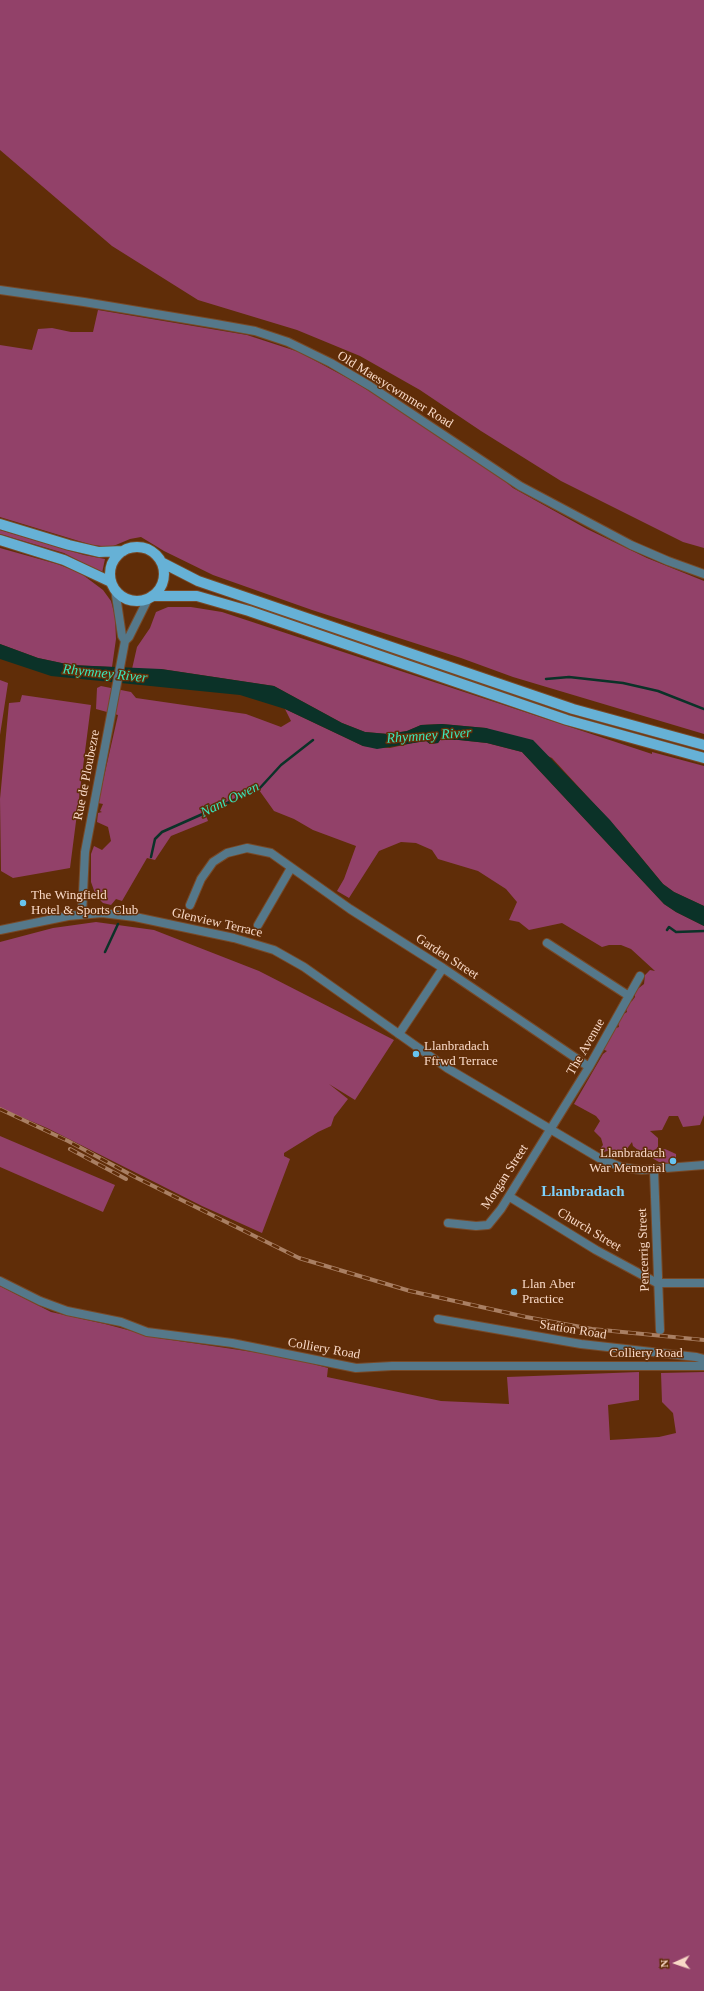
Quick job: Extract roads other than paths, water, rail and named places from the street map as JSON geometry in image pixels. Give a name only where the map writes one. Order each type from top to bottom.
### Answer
[{"type":"main road","points":[[0,524],[69,545],[99,552],[123,551],[140,547],[149,550],[156,555],[161,562],[164,577],[162,584],[150,597]]},
{"type":"main road","points":[[0,540],[64,560],[113,586],[128,600],[138,601],[150,597],[197,596],[241,609],[567,720],[704,758]]},
{"type":"main road","points":[[113,586],[110,573],[112,564],[116,557],[123,551]]},
{"type":"main road","points":[[161,562],[198,581],[566,706],[704,745]]},
{"type":"street","name":"Old Maesycwmmer Road","points":[[0,290],[84,302],[216,324],[255,332],[288,342],[331,363],[370,386],[520,486],[631,545],[704,574]]},
{"type":"street","name":"Rue de Ploubezre","points":[[82,914],[85,852],[124,641],[113,586]]},
{"type":"street","name":"Rue de Ploubezre","points":[[124,641],[129,637],[150,597]]},
{"type":"street","name":"Garden Street","points":[[190,905],[201,879],[213,862],[227,853],[247,848],[271,853],[291,868],[443,968],[589,1067]]},
{"type":"street","points":[[258,925],[291,868]]},
{"type":"street","name":"Glenview Terrace","points":[[0,930],[82,914],[102,913],[135,917],[234,938],[274,950],[304,967],[447,1068],[551,1129],[581,1149],[614,1164],[632,1170],[654,1170],[704,1165]]},
{"type":"street","points":[[547,943],[629,996]]},
{"type":"street","points":[[401,1036],[443,968]]},
{"type":"street","name":"The Avenue","points":[[551,1129],[589,1067],[640,976]]},
{"type":"street","name":"Morgan Street","points":[[448,1224],[476,1226],[488,1225],[510,1197],[530,1161],[551,1129]]},
{"type":"street","name":"Pencerrig Street","points":[[654,1170],[657,1283],[660,1330]]},
{"type":"street","name":"Church Street","points":[[510,1197],[596,1250],[657,1283]]},
{"type":"street","name":"Colliery Road","points":[[0,1281],[40,1301],[67,1311],[121,1322],[147,1332],[232,1344],[356,1368],[392,1366],[704,1366]]},
{"type":"street","points":[[657,1283],[704,1283]]},
{"type":"street","name":"Station Road","points":[[438,1319],[581,1344],[696,1357],[704,1360]]},
{"type":"water","name":"Rhymney River","points":[[0,644],[38,658],[71,665],[161,669],[274,686],[342,723],[365,732],[388,734],[407,731],[421,725],[442,724],[486,728],[533,740],[610,820],[663,884],[674,892],[704,906],[704,926],[676,912],[664,904],[522,752],[487,743],[459,740],[440,740],[438,743],[430,744],[426,741],[377,749],[363,746],[285,709],[240,695],[51,676],[0,659]]},
{"type":"waterway","points":[[546,679],[569,677],[623,683],[658,691],[704,709]]},
{"type":"waterway","name":"Nant Owen","points":[[151,857],[155,839],[162,832],[259,789],[281,765],[313,740]]},
{"type":"waterway","name":"Nant Owen","points":[[105,952],[118,924]]},
{"type":"waterway","points":[[667,930],[669,927],[676,932],[704,931]]},
{"type":"railway","points":[[0,1109],[68,1141],[137,1178],[299,1258],[410,1291],[526,1317],[592,1329],[704,1340]]},
{"type":"railway","points":[[70,1149],[126,1179]]},
{"type":"place","name":"The Wingfield Hotel & Sports Club","points":[[23,903]]},
{"type":"place","name":"Llanbradach Ffrwd Terrace","points":[[416,1054]]},
{"type":"place","name":"Llanbradach War Memorial","points":[[673,1161]]},
{"type":"place","name":"Llan Aber Practice","points":[[514,1292]]},
{"type":"district","name":"Llanbradach","points":[[583,1192]]}]
